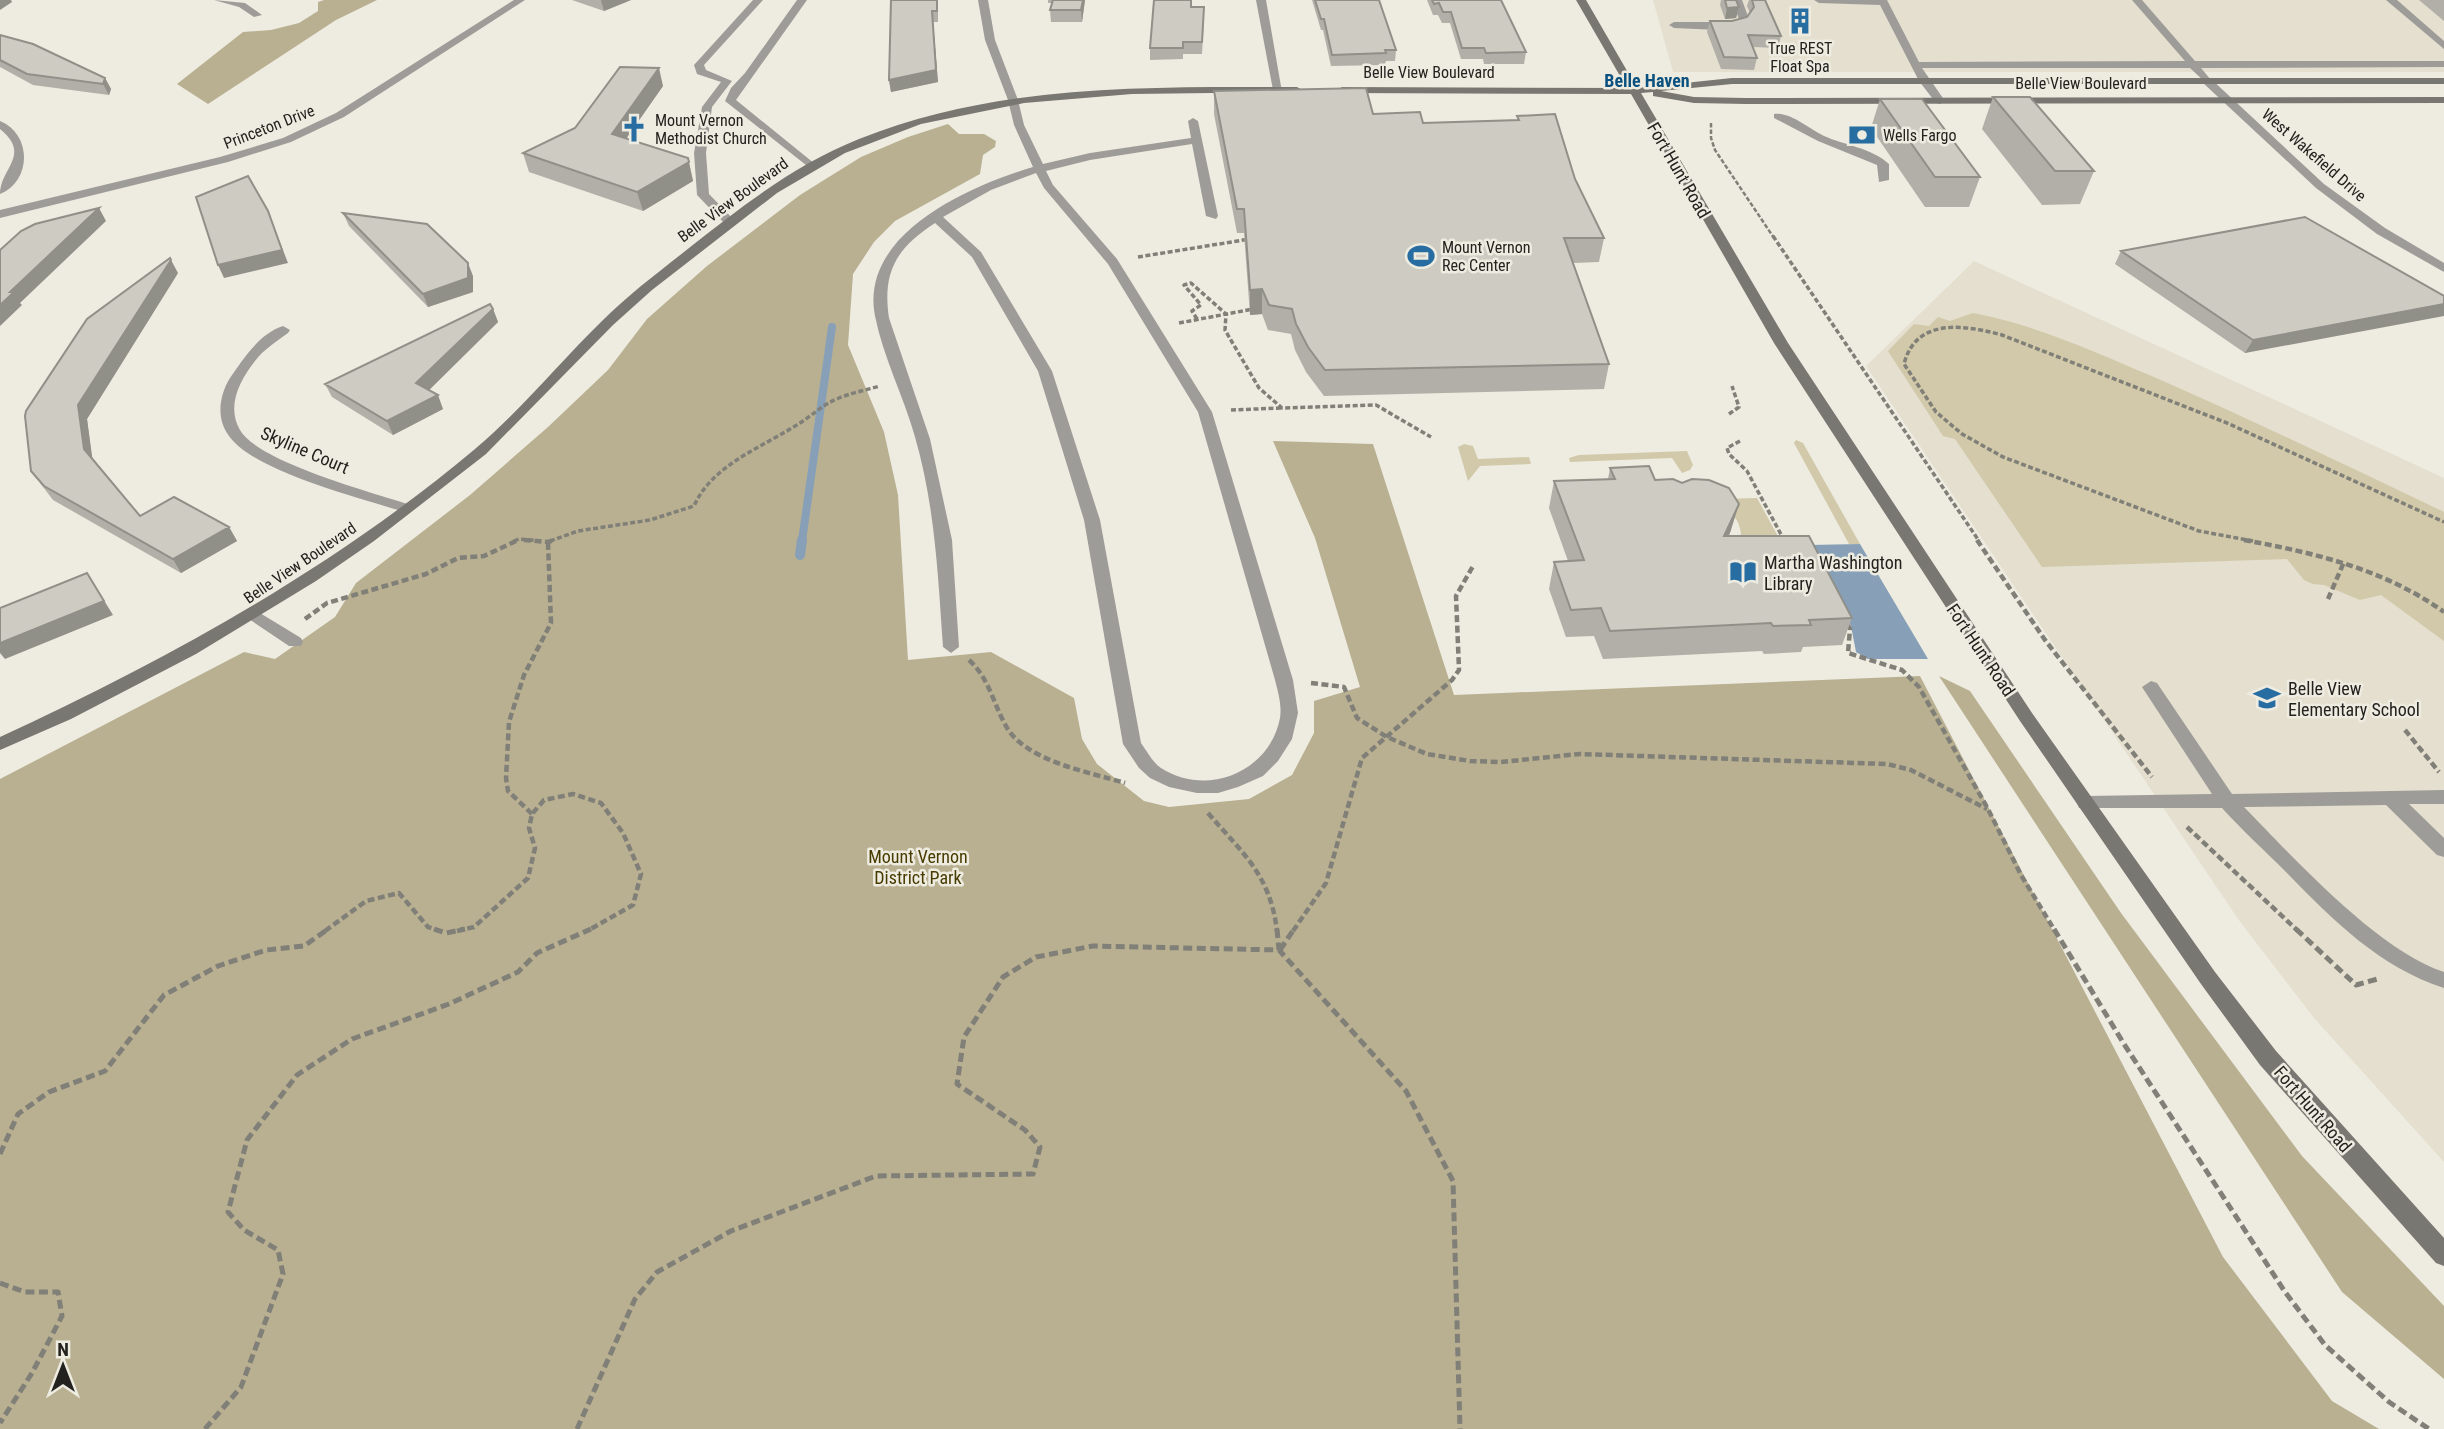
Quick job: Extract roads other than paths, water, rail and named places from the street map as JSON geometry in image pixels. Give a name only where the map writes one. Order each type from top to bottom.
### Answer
[{"type":"main road","name":"Fort Hunt Road","points":[[1581,0],[1781,343],[1924,565],[2086,803],[2208,978],[2268,1058],[2444,1255]]},
{"type":"main road","name":"Belle View Boulevard","points":[[1333,90],[1634,91],[1732,81],[2444,81]]},
{"type":"main road","name":"Belle View Boulevard","points":[[0,744],[69,714],[255,615],[341,558],[507,427],[609,321],[730,222],[789,178],[811,166],[853,145],[901,127],[1013,100],[1088,92],[1306,90]]},
{"type":"main road","name":"Belle View Boulevard","points":[[1634,91],[1700,100],[2444,100]]},
{"type":"street","points":[[219,0],[242,5],[257,15]]},
{"type":"street","name":"Princeton Drive","points":[[0,215],[224,160],[287,140],[340,115],[520,0]]},
{"type":"street","points":[[730,222],[704,195],[700,153],[707,107],[727,81],[701,72],[699,65],[758,0]]},
{"type":"street","points":[[802,0],[749,75],[735,90],[730,101],[811,166]]},
{"type":"street","points":[[935,216],[977,256],[1045,371],[1092,520],[1132,744],[1154,772],[1186,787],[1224,787],[1254,773],[1280,747],[1290,716],[1284,680],[1205,412],[1113,262],[1060,203],[1039,169],[1019,125],[1013,100],[990,40],[983,0]]},
{"type":"street","points":[[1261,0],[1278,90]]},
{"type":"street","points":[[1674,25],[1739,25],[1744,19],[1737,0]]},
{"type":"street","points":[[1819,0],[1882,1],[1924,81],[1940,101]]},
{"type":"street","name":"West Wakefield Drive","points":[[2137,0],[2206,80],[2330,194],[2381,231],[2444,268]]},
{"type":"street","points":[[2391,0],[2444,46]]},
{"type":"street","points":[[1916,65],[2444,64]]},
{"type":"street","points":[[1778,116],[1800,124],[1859,159],[1883,180]]},
{"type":"street","points":[[1193,121],[1212,216]]},
{"type":"street","points":[[0,124],[16,138],[20,157],[15,174],[0,191]]},
{"type":"street","points":[[951,647],[944,540],[923,439],[882,318],[879,298],[882,276],[890,258],[901,244],[935,216],[979,190],[1073,160],[1197,140]]},
{"type":"street","name":"Skyline Court","points":[[283,330],[251,356],[230,389],[227,407],[233,432],[254,452],[303,474],[406,508]]},
{"type":"street","points":[[255,615],[290,638]]},
{"type":"street","points":[[2151,687],[2228,801],[2366,936],[2400,960],[2444,980]]},
{"type":"street","points":[[2086,803],[2444,797]]},
{"type":"street","points":[[2391,798],[2444,850]]},
{"type":"water","points":[[1860,544],[1928,659],[1868,659],[1856,652],[1851,626],[1809,545]]},
{"type":"waterway","points":[[802,541],[832,327]]},
{"type":"waterway","points":[[800,555],[802,540]]},
{"type":"place","name":"True REST Float Spa","points":[[1800,21]]},
{"type":"place","name":"Mount Vernon Methodist Church","points":[[634,129]]},
{"type":"place","name":"Wells Fargo","points":[[1862,135]]},
{"type":"place","name":"Mount Vernon Rec Center","points":[[1421,256]]},
{"type":"place","name":"Martha Washington Library","points":[[1743,572]]},
{"type":"place","name":"Belle View Elementary School","points":[[2267,698]]},
{"type":"district","name":"Belle Haven","points":[[1647,80]]},
{"type":"park label","name":"Mount Vernon District Park","points":[[918,866]]}]
